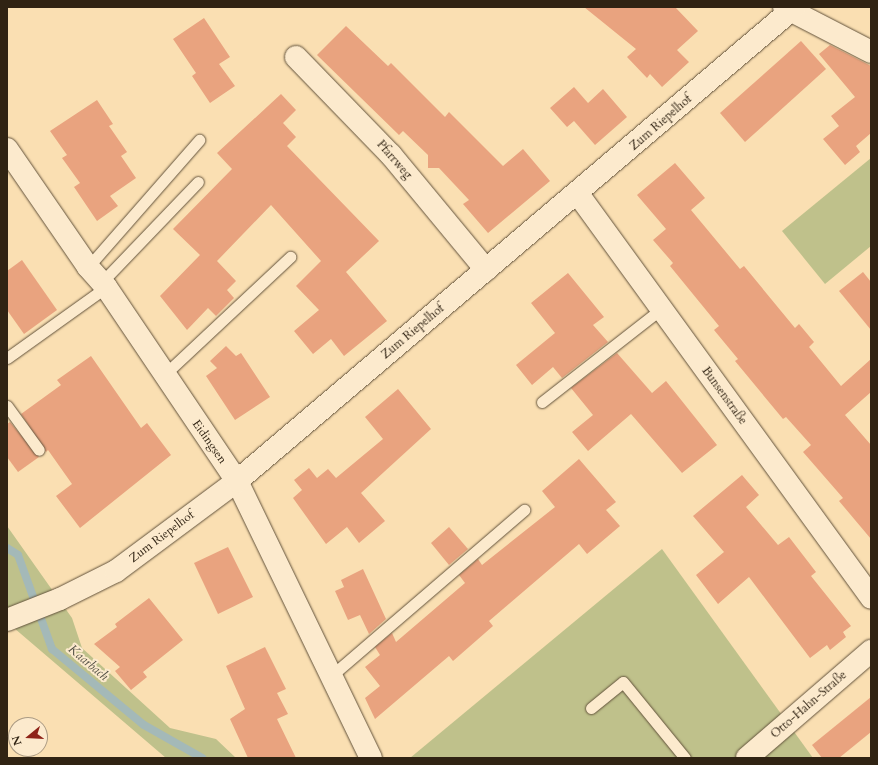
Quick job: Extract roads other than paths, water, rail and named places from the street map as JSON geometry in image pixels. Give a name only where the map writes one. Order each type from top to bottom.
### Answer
[{"type":"street","points":[[790,8],[871,52]]},
{"type":"street","name":"Zum Riepelhof","points":[[7,620],[60,599],[116,571],[237,481],[578,194],[790,8]]},
{"type":"street","name":"Pfarrweg","points":[[296,57],[391,155],[486,270]]},
{"type":"street","name":"Eidingsen","points":[[7,150],[237,481],[371,758]]},
{"type":"street","name":"Bunsenstraße","points":[[578,194],[871,598]]},
{"type":"street","name":"Otto-Hahn-Straße","points":[[747,758],[871,651]]},
{"type":"lane","points":[[98,279],[199,140]]},
{"type":"lane","points":[[7,358],[98,279],[198,182]]},
{"type":"lane","points":[[164,375],[290,257]]},
{"type":"lane","points":[[542,402],[661,310]]},
{"type":"lane","points":[[7,406],[39,450]]},
{"type":"lane","points":[[330,676],[524,510]]},
{"type":"lane","points":[[591,708],[623,682],[685,758]]},
{"type":"waterway","name":"Kaarbach","points":[[7,548],[18,555],[52,649],[144,725],[202,758]]}]
